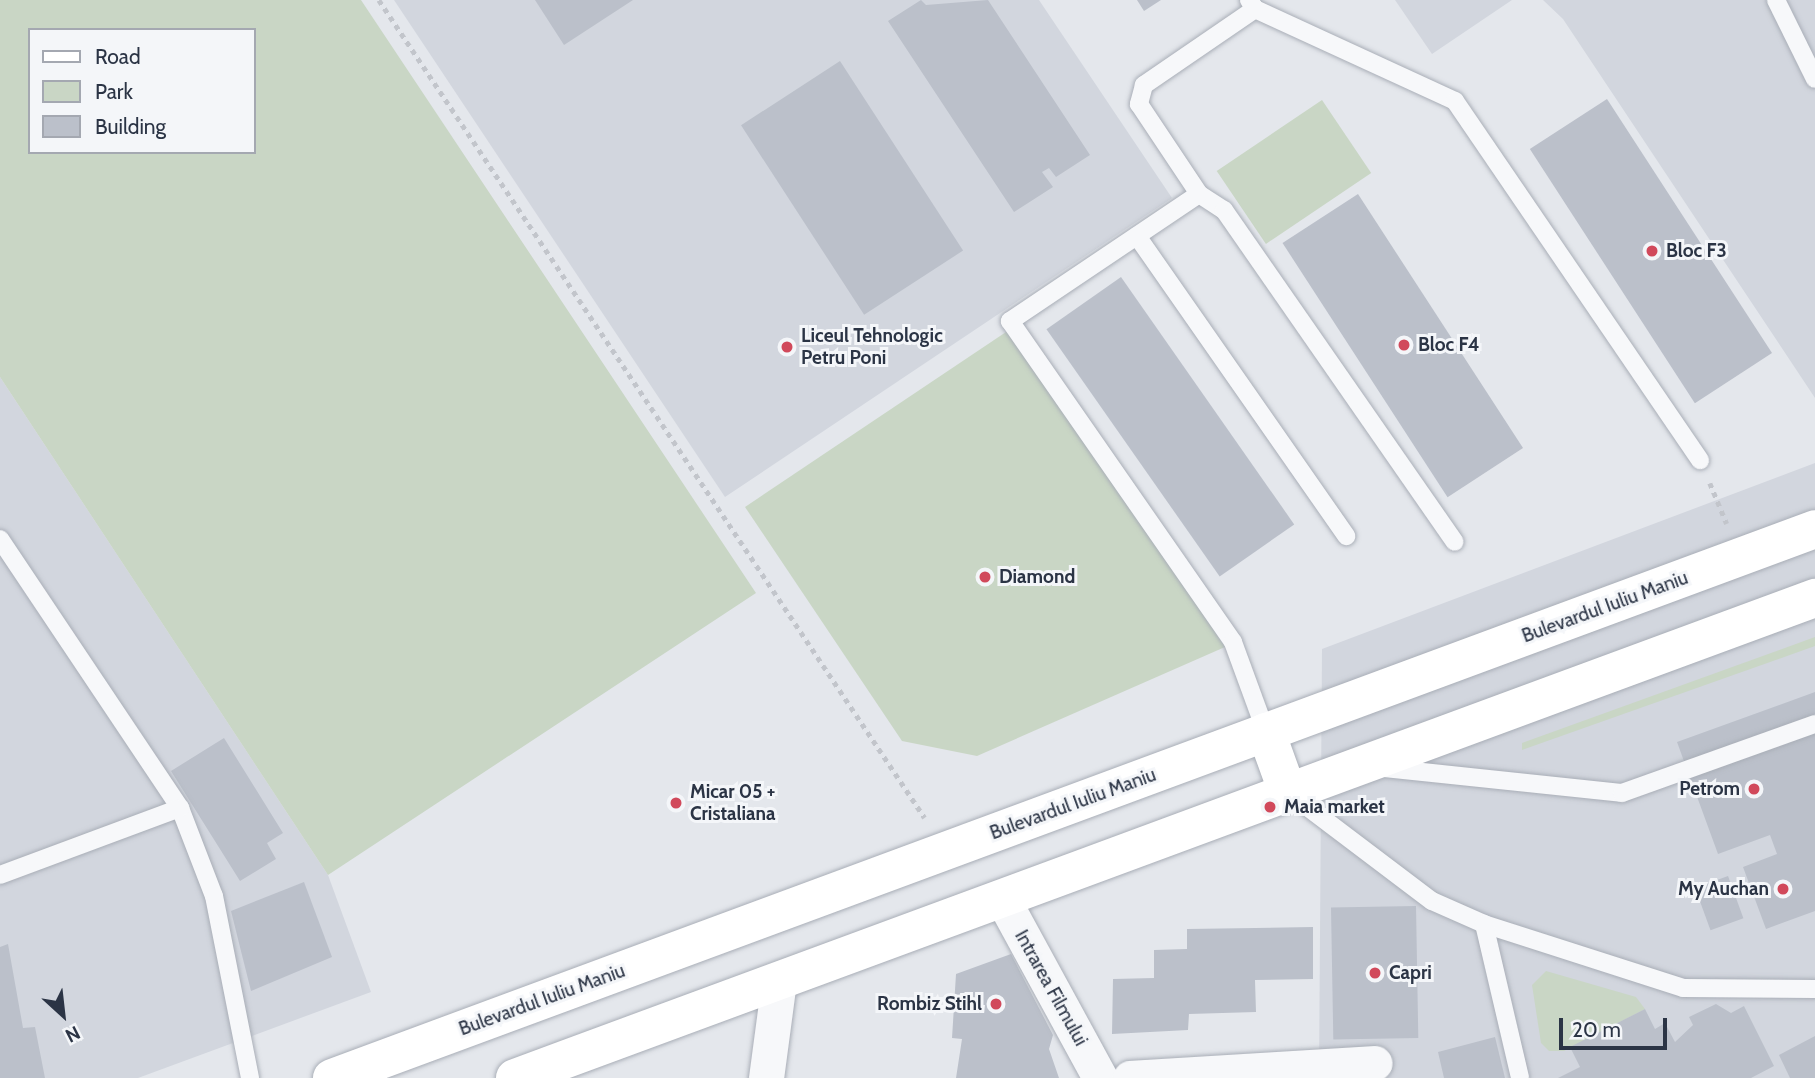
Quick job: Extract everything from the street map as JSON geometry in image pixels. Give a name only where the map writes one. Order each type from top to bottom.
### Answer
[{"type":"main road","name":"Bulevardul Iuliu Maniu","points":[[332,1078],[1815,529]]},
{"type":"main road","points":[[515,1078],[1815,598]]},
{"type":"main road","points":[[1266,732],[1289,793]]},
{"type":"street","name":"Intrarea Filmului","points":[[1002,898],[1100,1078]]},
{"type":"street","points":[[766,1078],[779,980]]},
{"type":"street","points":[[1130,1078],[1375,1063]]},
{"type":"lane","points":[[1776,0],[1808,46],[1815,79]]},
{"type":"lane","points":[[1455,541],[1224,210],[1199,194],[1139,104],[1139,92],[1252,4],[1455,102],[1700,460]]},
{"type":"lane","points":[[1199,194],[1010,321],[1233,642],[1266,732]]},
{"type":"lane","points":[[1137,236],[1346,536]]},
{"type":"lane","points":[[0,539],[180,808],[214,896],[250,1078]]},
{"type":"lane","points":[[1364,766],[1622,793],[1815,724]]},
{"type":"lane","points":[[1289,793],[1432,901],[1484,924],[1683,988],[1815,989]]},
{"type":"lane","points":[[0,875],[180,808]]},
{"type":"lane","points":[[1484,924],[1520,1078]]},
{"type":"path","points":[[379,0],[947,850]]},
{"type":"path","points":[[1700,460],[1740,557]]},
{"type":"shaded area","name":"Liceul Tehnologic Petru Poni","points":[[394,0],[1039,0],[1172,198],[725,497]]},
{"type":"shaded area","points":[[1395,0],[1512,0],[1432,54]]},
{"type":"shaded area","points":[[1543,0],[1815,0],[1815,398],[1563,19]]},
{"type":"shaded area","points":[[0,377],[328,875],[371,992],[138,1078],[0,1078]]},
{"type":"shaded area","points":[[1815,463],[1815,1078],[1319,1078],[1322,649]]},
{"type":"green space","points":[[0,0],[361,0],[756,593],[328,875],[0,377]]},
{"type":"green space","points":[[1322,100],[1371,173],[1266,244],[1217,171]]},
{"type":"green space","name":"Diamond","points":[[1012,328],[1225,647],[977,756],[902,741],[745,507]]},
{"type":"green space","points":[[1815,637],[1815,646],[1522,750],[1522,743]]},
{"type":"green space","points":[[1546,971],[1636,997],[1645,1009],[1564,1051],[1549,1051],[1541,1043],[1532,985]]},
{"type":"building","points":[[535,0],[633,0],[564,45]]},
{"type":"building","points":[[921,0],[926,5],[988,0],[1090,155],[1056,177],[1049,168],[1042,172],[1053,187],[1014,212],[888,21]]},
{"type":"building","points":[[1137,0],[1161,0],[1144,11]]},
{"type":"building","points":[[840,61],[963,251],[864,315],[741,125]]},
{"type":"building","name":"Bloc F3","points":[[1607,99],[1772,353],[1695,403],[1530,149]]},
{"type":"building","name":"Bloc F4","points":[[1358,194],[1523,448],[1448,497],[1283,243]]},
{"type":"building","points":[[1121,277],[1294,524],[1220,577],[1046,329]]},
{"type":"building","name":"Petrom","points":[[1815,692],[1815,911],[1766,929],[1743,867],[1777,854],[1770,835],[1718,854],[1677,742]]},
{"type":"building","points":[[224,738],[283,833],[267,843],[276,859],[240,881],[171,771]]},
{"type":"building","points":[[1728,876],[1743,918],[1711,930],[1695,888]]},
{"type":"building","points":[[304,882],[332,957],[251,991],[231,911]]},
{"type":"building","name":"Capri","points":[[1416,906],[1418,1038],[1333,1039],[1331,907]]},
{"type":"building","points":[[1313,927],[1313,979],[1255,980],[1256,1012],[1189,1014],[1188,1030],[1112,1034],[1113,979],[1154,978],[1154,950],[1187,949],[1187,929]]},
{"type":"building","points":[[8,944],[23,1028],[35,1027],[45,1078],[0,1078],[0,947]]},
{"type":"building","name":"Rombiz Stihl","points":[[1011,954],[1053,1035],[1049,1049],[1059,1078],[956,1078],[962,1039],[952,1038],[956,974]]},
{"type":"building","points":[[1716,1004],[1731,1013],[1744,1006],[1774,1066],[1751,1078],[1558,1078],[1580,1067],[1570,1047],[1645,1009],[1655,1029],[1665,1023],[1675,1042],[1693,1025],[1689,1017]]},
{"type":"building","points":[[1815,1036],[1815,1078],[1790,1078],[1779,1055]]},
{"type":"building","points":[[1495,1037],[1505,1078],[1444,1078],[1438,1052]]},
{"type":"place","name":"Bloc F3","points":[[1652,251]]},
{"type":"place","name":"Bloc F4","points":[[1404,345]]},
{"type":"place","name":"Liceul Tehnologic Petru Poni","points":[[787,347]]},
{"type":"place","name":"Diamond","points":[[985,577]]},
{"type":"place","name":"Petrom","points":[[1754,789]]},
{"type":"place","name":"Micar 05 + Cristaliana","points":[[676,803]]},
{"type":"place","name":"Maia market","points":[[1270,807]]},
{"type":"place","name":"My Auchan","points":[[1783,889]]},
{"type":"place","name":"Capri","points":[[1375,973]]},
{"type":"place","name":"Rombiz Stihl","points":[[996,1004]]}]
